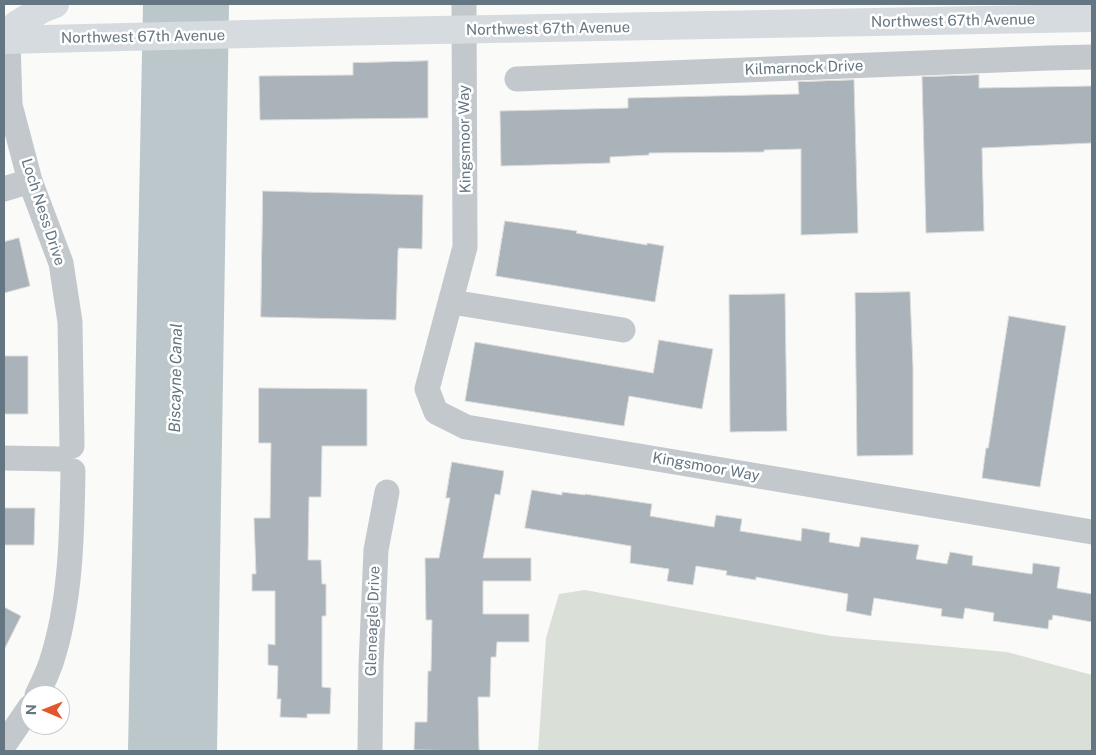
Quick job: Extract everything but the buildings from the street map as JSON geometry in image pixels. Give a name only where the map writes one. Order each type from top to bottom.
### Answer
[{"type":"main road","points":[[5,38],[16,25],[54,4]]},
{"type":"main road","name":"Northwest 67th Avenue","points":[[5,38],[464,31],[897,13],[1092,18]]},
{"type":"street","name":"Kingsmoor Way","points":[[464,4],[465,247],[452,302],[427,388],[436,412],[466,427],[1092,532]]},
{"type":"street","name":"Loch Ness Drive","points":[[5,38],[10,105],[30,181],[61,263],[70,322],[68,459],[72,527],[61,626],[50,664],[41,685]]},
{"type":"street","name":"Kilmarnock Drive","points":[[516,80],[1092,57]]},
{"type":"street","points":[[4,189],[30,181]]},
{"type":"street","points":[[452,302],[623,330]]},
{"type":"street","points":[[4,458],[68,459]]},
{"type":"street","name":"Gleneagle Drive","points":[[370,751],[371,666],[376,550],[387,492]]},
{"type":"street","points":[[4,745],[20,722]]},
{"type":"shaded area","points":[[585,590],[831,636],[1007,652],[1092,675],[1092,751],[538,751],[546,638],[559,594]]},
{"type":"water","name":"Biscayne Canal","points":[[143,4],[229,4],[217,751],[128,751]]}]
